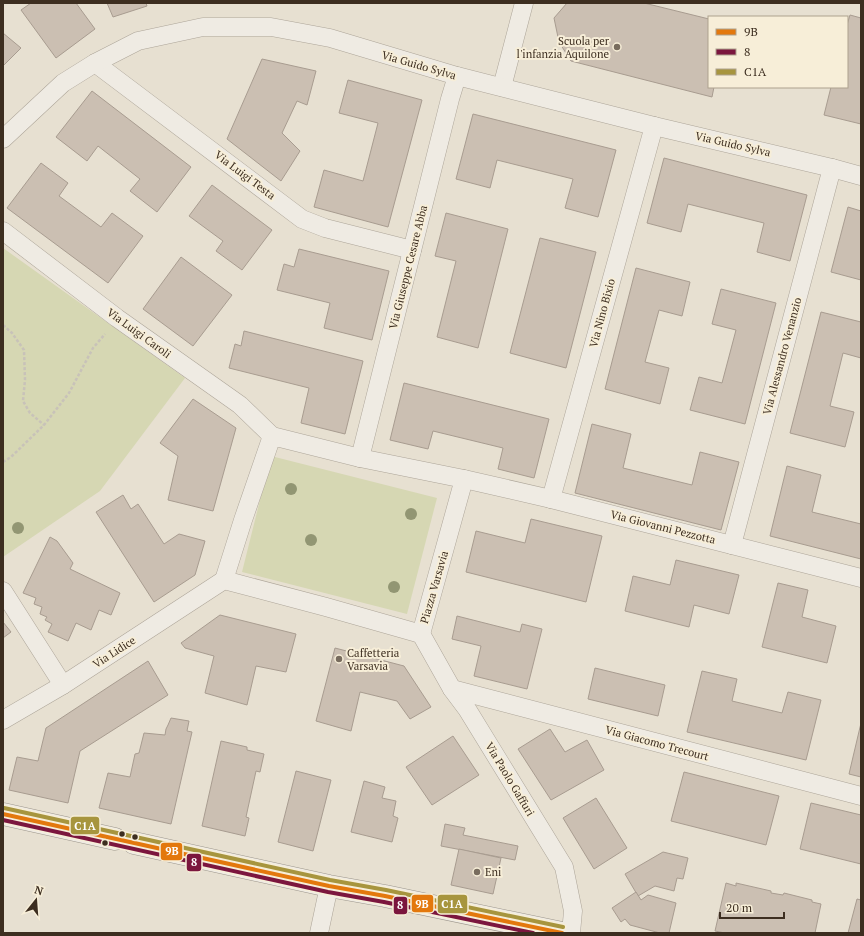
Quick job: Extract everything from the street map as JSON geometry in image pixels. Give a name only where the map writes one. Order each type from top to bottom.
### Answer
[{"type":"street","points":[[502,87],[524,3]]},
{"type":"street","name":"Via Guido Sylva","points":[[3,139],[63,83],[95,63],[138,41],[203,27],[271,27],[330,38],[457,76],[654,126],[861,176]]},
{"type":"street","name":"Via Luigi Testa","points":[[95,63],[302,219],[325,228],[412,250]]},
{"type":"street","name":"Via Giuseppe Cesare Abba","points":[[360,458],[457,76]]},
{"type":"street","name":"Via Nino Bixio","points":[[551,499],[654,126]]},
{"type":"street","name":"Via Alessandro Venanzio","points":[[732,545],[832,168]]},
{"type":"street","name":"Via Luigi Caroli","points":[[3,231],[118,318],[240,405],[272,436]]},
{"type":"street","points":[[224,580],[272,436],[360,458],[464,479]]},
{"type":"street","name":"Via Giovanni Pezzotta","points":[[464,479],[551,499],[861,578]]},
{"type":"street","name":"Piazza Varsavia","points":[[224,580],[420,634],[464,479]]},
{"type":"street","name":"Via Lidice","points":[[3,720],[63,685],[224,580]]},
{"type":"street","points":[[3,591],[63,685]]},
{"type":"street","name":"Via Paolo Gaffuri","points":[[420,634],[452,689],[467,708],[564,867],[573,911],[570,933]]},
{"type":"street","name":"Via Giacomo Trecourt","points":[[452,689],[861,796]]},
{"type":"street","points":[[3,814],[329,886],[385,896],[562,933]]},
{"type":"street","points":[[319,933],[329,886]]},
{"type":"path","points":[[3,462],[11,457],[44,425],[69,394],[93,348],[118,318]]},
{"type":"path","points":[[3,325],[12,333],[24,350],[25,380],[23,401],[30,413],[44,425]]},
{"type":"green space","points":[[3,248],[185,378],[100,491],[3,557]]},
{"type":"green space","points":[[271,456],[437,498],[407,614],[242,572]]},
{"type":"building","points":[[31,3],[76,3],[95,29],[56,58],[21,10]]},
{"type":"building","points":[[107,3],[146,3],[147,6],[113,17]]},
{"type":"building","points":[[567,3],[644,3],[708,19],[708,88],[714,88],[712,97],[571,61],[559,42],[554,18]]},
{"type":"building","points":[[850,15],[861,18],[861,124],[824,115],[831,88],[848,88],[848,22]]},
{"type":"building","points":[[3,33],[21,48],[3,66]]},
{"type":"building","points":[[262,59],[316,71],[307,105],[297,101],[282,133],[300,151],[281,181],[227,139]]},
{"type":"building","points":[[348,80],[422,100],[388,227],[314,207],[324,170],[363,181],[378,123],[339,113]]},
{"type":"building","points":[[92,91],[191,167],[157,212],[130,191],[140,179],[98,146],[87,161],[56,137]]},
{"type":"building","points":[[473,114],[616,150],[598,217],[565,208],[573,179],[497,160],[490,188],[456,179]]},
{"type":"building","points":[[664,158],[807,195],[790,261],[757,252],[764,223],[688,204],[681,232],[647,223]]},
{"type":"building","points":[[41,163],[68,183],[59,196],[101,227],[112,213],[143,236],[108,283],[7,208]]},
{"type":"building","points":[[212,185],[272,230],[242,270],[216,251],[223,241],[189,216]]},
{"type":"building","points":[[848,207],[861,211],[861,280],[831,272]]},
{"type":"building","points":[[446,213],[508,229],[478,348],[437,337],[456,261],[435,256]]},
{"type":"building","points":[[540,238],[596,252],[566,368],[510,353]]},
{"type":"building","points":[[299,249],[389,271],[372,340],[324,328],[330,303],[277,290],[284,264],[294,267]]},
{"type":"building","points":[[181,257],[232,295],[193,346],[143,309]]},
{"type":"building","points":[[636,268],[690,282],[682,316],[659,310],[645,362],[669,368],[660,404],[605,389]]},
{"type":"building","points":[[721,289],[776,303],[745,424],[690,410],[699,377],[722,383],[736,330],[712,324]]},
{"type":"building","points":[[821,312],[861,322],[861,358],[843,353],[830,406],[854,412],[845,447],[790,433]]},
{"type":"building","points":[[244,331],[363,361],[345,434],[301,423],[309,388],[229,368],[235,344],[241,346]]},
{"type":"building","points":[[404,383],[549,419],[534,478],[498,469],[503,448],[433,431],[428,449],[390,440]]},
{"type":"building","points":[[193,399],[236,428],[213,511],[168,500],[178,456],[160,443]]},
{"type":"building","points":[[592,424],[631,434],[623,468],[692,485],[700,452],[739,462],[721,530],[575,493]]},
{"type":"building","points":[[787,466],[821,475],[812,512],[861,524],[861,559],[770,536]]},
{"type":"building","points":[[123,495],[131,509],[138,504],[164,544],[179,534],[205,541],[195,575],[154,602],[96,512]]},
{"type":"building","points":[[531,519],[602,536],[586,602],[466,572],[476,531],[525,543]]},
{"type":"building","points":[[50,537],[57,541],[73,563],[70,569],[120,593],[111,615],[99,610],[91,630],[76,623],[68,641],[48,632],[52,624],[45,620],[47,617],[40,614],[42,607],[34,604],[36,598],[23,593]]},
{"type":"building","points":[[676,560],[739,575],[729,614],[694,605],[689,627],[625,611],[633,576],[670,585]]},
{"type":"building","points":[[778,583],[808,590],[802,617],[836,626],[827,663],[762,647]]},
{"type":"building","points":[[220,615],[296,634],[286,672],[256,666],[247,705],[205,693],[214,656],[185,648],[181,643]]},
{"type":"building","points":[[457,616],[520,632],[522,624],[542,629],[527,689],[474,676],[481,646],[452,639]]},
{"type":"building","points":[[3,622],[11,632],[3,638]]},
{"type":"building","points":[[335,648],[404,666],[431,707],[410,719],[397,701],[360,692],[351,731],[316,721]]},
{"type":"building","points":[[148,661],[168,695],[80,751],[68,803],[9,790],[17,757],[38,761],[46,728]]},
{"type":"building","points":[[595,668],[665,685],[658,716],[588,699]]},
{"type":"building","points":[[702,671],[737,679],[732,701],[782,713],[788,692],[821,700],[806,760],[687,732]]},
{"type":"building","points":[[171,718],[189,721],[187,731],[192,732],[171,824],[99,808],[108,773],[130,777],[135,754],[139,753],[144,733],[165,735]]},
{"type":"building","points":[[861,723],[861,777],[849,774]]},
{"type":"building","points":[[550,729],[565,752],[587,740],[604,770],[551,800],[518,749]]},
{"type":"building","points":[[453,736],[479,775],[432,805],[406,767]]},
{"type":"building","points":[[221,741],[247,747],[247,750],[264,754],[260,772],[256,771],[246,817],[249,818],[245,836],[202,826]]},
{"type":"building","points":[[296,771],[331,780],[313,851],[278,842]]},
{"type":"building","points":[[684,772],[779,796],[766,845],[671,821]]},
{"type":"building","points":[[364,781],[385,787],[382,798],[396,801],[393,816],[398,818],[392,842],[351,832]]},
{"type":"building","points":[[596,798],[627,848],[594,869],[563,818]]},
{"type":"building","points":[[811,803],[861,815],[861,864],[800,849]]},
{"type":"building","points":[[445,824],[465,828],[463,835],[518,846],[515,860],[441,846]]},
{"type":"building","points":[[459,849],[501,858],[493,894],[451,885]]},
{"type":"building","points":[[663,852],[688,858],[683,879],[677,878],[674,891],[655,886],[638,896],[625,874]]},
{"type":"building","points":[[726,883],[736,886],[736,883],[771,891],[771,893],[783,895],[784,893],[812,900],[812,902],[821,904],[815,933],[725,933],[715,931]]},
{"type":"building","points":[[636,892],[641,900],[648,895],[676,903],[669,933],[660,933],[630,925],[625,919],[621,922],[612,908]]},
{"type":"building","points":[[857,899],[861,900],[861,933],[848,933]]},
{"type":"transit line","name":"C1A","points":[[4,808],[330,880],[386,890],[563,927]]},
{"type":"transit line","name":"9B","points":[[3,814],[329,886],[385,896],[562,933]]},
{"type":"transit line","name":"8","points":[[3,820],[328,892],[533,933]]},
{"type":"place","name":"Scuola per l'infanzia Aquilone","points":[[617,47]]},
{"type":"place","name":"Caffetteria Varsavia","points":[[339,659]]},
{"type":"place","name":"Eni","points":[[477,872]]}]
